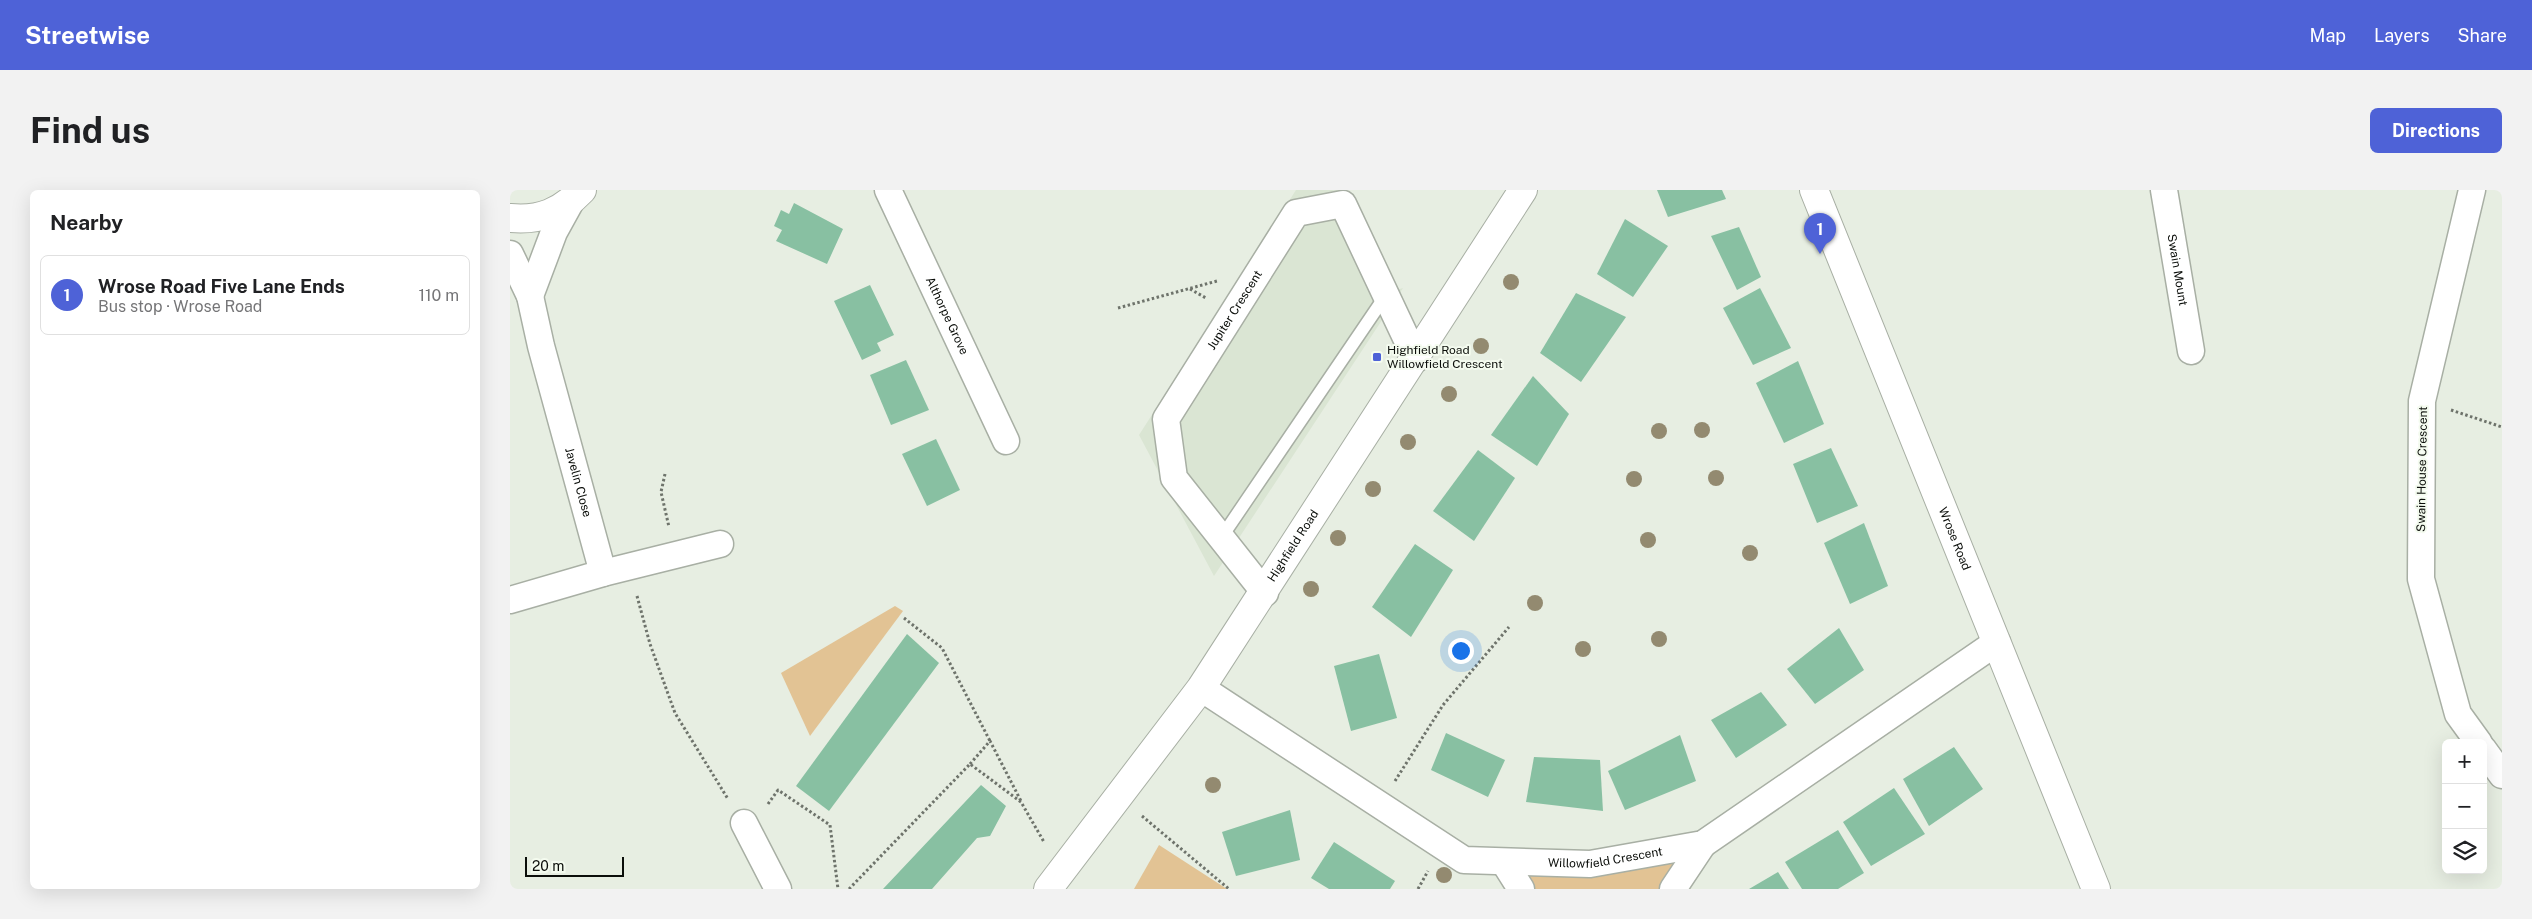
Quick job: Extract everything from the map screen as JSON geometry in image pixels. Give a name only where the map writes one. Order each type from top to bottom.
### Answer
[{"type":"street","name":"Althorpe Grove","points":[[888,190],[1006,441]]},
{"type":"street","name":"Highfield Road","points":[[1048,889],[1202,688],[1416,359],[1523,190]]},
{"type":"street","name":"Wrose Road","points":[[1814,190],[2096,889]]},
{"type":"street","name":"Swain Mount","points":[[2164,190],[2191,351]]},
{"type":"street","name":"Swain House Crescent","points":[[2472,190],[2422,401],[2421,579],[2458,714],[2476,739]]},
{"type":"street","points":[[510,218],[529,220],[554,213],[576,196]]},
{"type":"street","points":[[530,296],[554,232],[576,196]]},
{"type":"street","name":"Jupiter Crescent","points":[[1265,593],[1174,478],[1166,419],[1296,213],[1343,204],[1416,359]]},
{"type":"street","name":"Javelin Close","points":[[510,254],[530,296],[541,346],[603,573]]},
{"type":"street","points":[[510,600],[603,573],[720,544]]},
{"type":"street","name":"Willowfield Crescent","points":[[1202,688],[1464,860],[1590,864],[1703,844],[1997,642]]},
{"type":"street","points":[[2487,754],[2502,775]]},
{"type":"street","points":[[744,824],[778,889]]},
{"type":"street","points":[[1673,889],[1703,844]]},
{"type":"street","points":[[1504,862],[1521,889]]},
{"type":"lane","points":[[1221,538],[1386,295]]},
{"type":"path","points":[[1118,308],[1225,280]]},
{"type":"path","points":[[2422,401],[2502,427]]},
{"type":"path","points":[[665,474],[661,492],[671,534]]},
{"type":"path","points":[[630,566],[650,644],[675,714],[744,824],[760,816],[778,790],[830,825],[838,889]]},
{"type":"path","points":[[904,618],[942,648],[1021,802],[1046,845]]},
{"type":"path","points":[[1380,805],[1444,705],[1509,627]]},
{"type":"path","points":[[849,889],[990,741]]},
{"type":"path","points":[[970,764],[1021,802]]},
{"type":"path","points":[[1119,796],[1229,889]]},
{"type":"shaded area","points":[[1296,190],[1340,190],[1389,292],[1403,288],[1214,576],[1139,435]]},
{"type":"shaded area","points":[[895,606],[903,611],[810,736],[781,673]]},
{"type":"shaded area","points":[[1703,844],[1683,889],[1514,889],[1506,857]]},
{"type":"shaded area","points":[[1159,845],[1227,889],[1134,889]]},
{"type":"building","points":[[1657,190],[1722,190],[1726,199],[1668,217]]},
{"type":"building","points":[[794,203],[843,229],[827,264],[776,241],[782,230],[774,226],[781,210],[789,214]]},
{"type":"building","points":[[1625,219],[1668,246],[1633,297],[1597,274]]},
{"type":"building","points":[[1739,227],[1761,277],[1737,290],[1711,236]]},
{"type":"building","points":[[870,285],[894,335],[877,343],[881,351],[862,360],[834,301]]},
{"type":"building","points":[[1760,288],[1791,348],[1753,365],[1723,308]]},
{"type":"building","points":[[1576,293],[1626,317],[1581,382],[1540,353]]},
{"type":"building","points":[[906,360],[929,410],[891,425],[870,375]]},
{"type":"building","points":[[1798,361],[1824,424],[1784,443],[1756,383]]},
{"type":"building","points":[[1533,376],[1569,414],[1537,466],[1491,435]]},
{"type":"building","points":[[936,439],[960,490],[927,506],[902,454]]},
{"type":"building","points":[[1831,448],[1858,506],[1817,523],[1793,464]]},
{"type":"building","points":[[1478,450],[1515,478],[1474,541],[1433,511]]},
{"type":"building","points":[[1864,523],[1888,586],[1850,604],[1824,543]]},
{"type":"building","points":[[1415,544],[1453,570],[1411,637],[1372,607]]},
{"type":"building","points":[[1839,628],[1864,670],[1815,704],[1787,669]]},
{"type":"building","points":[[907,634],[939,663],[829,811],[796,786]]},
{"type":"building","points":[[1379,654],[1397,718],[1351,731],[1334,666]]},
{"type":"building","points":[[1761,692],[1787,725],[1736,758],[1711,720]]},
{"type":"building","points":[[1446,733],[1505,760],[1488,797],[1431,770]]},
{"type":"building","points":[[1680,735],[1696,781],[1625,810],[1608,771]]},
{"type":"building","points":[[1954,747],[1983,789],[1929,826],[1903,779]]},
{"type":"building","points":[[1534,757],[1600,760],[1603,811],[1526,802]]},
{"type":"building","points":[[981,785],[1006,806],[990,836],[977,838],[932,889],[883,889]]},
{"type":"building","points":[[1894,788],[1925,834],[1871,866],[1843,822]]},
{"type":"building","points":[[1290,810],[1300,860],[1236,876],[1222,832]]},
{"type":"building","points":[[1838,830],[1864,873],[1838,889],[1802,889],[1785,862]]},
{"type":"building","points":[[1334,842],[1395,881],[1390,889],[1329,889],[1311,878]]},
{"type":"building","points":[[1778,872],[1789,889],[1749,889]]},
{"type":"place","name":"Wrose Road Five Lane Ends","points":[[1820,254]]},
{"type":"place","name":"Highfield Road Willowfield Crescent","points":[[1377,357]]}]
